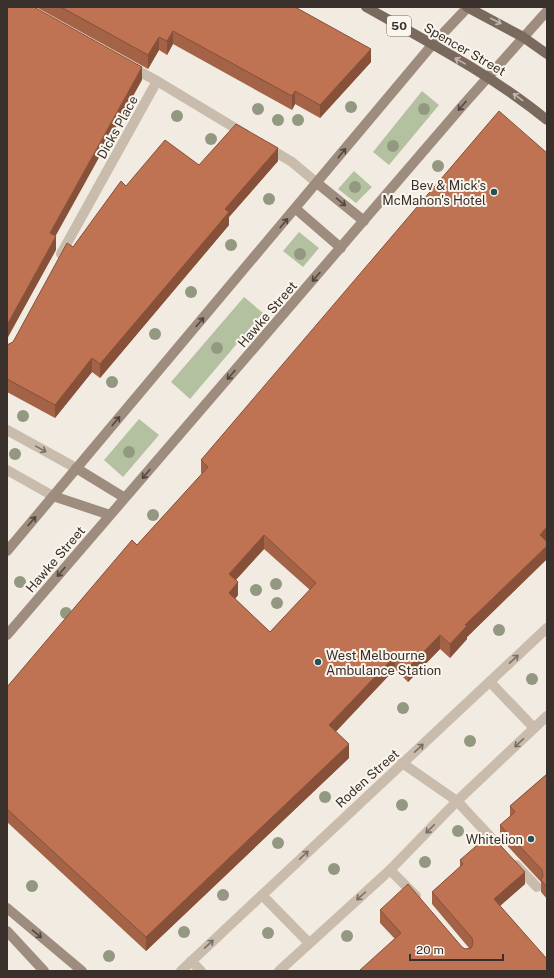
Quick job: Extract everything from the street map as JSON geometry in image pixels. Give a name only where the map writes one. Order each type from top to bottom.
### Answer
[{"type":"main road","name":"Spencer Street","points":[[366,7],[488,76],[518,96],[547,120]]},
{"type":"main road","points":[[468,7],[523,37],[547,54]]},
{"type":"street","points":[[7,550],[318,183],[432,45],[468,7]]},
{"type":"street","name":"Hawke Street","points":[[7,635],[488,76],[547,11]]},
{"type":"street","points":[[124,63],[157,81],[292,162],[364,221]]},
{"type":"street","name":"Dicks Place","points":[[57,262],[157,81]]},
{"type":"street","points":[[296,209],[341,248]]},
{"type":"street","points":[[7,430],[76,468],[125,498]]},
{"type":"street","points":[[7,470],[53,496],[110,515]]},
{"type":"street","name":"Roden Street","points":[[181,971],[547,628]]},
{"type":"street","points":[[490,682],[534,728]]},
{"type":"street","points":[[279,971],[390,870],[456,801],[547,716]]},
{"type":"street","points":[[402,764],[456,801],[537,886]]},
{"type":"street","points":[[390,870],[423,904]]},
{"type":"street","points":[[262,895],[309,943]]},
{"type":"street","points":[[7,908],[82,971]]},
{"type":"street","points":[[7,931],[44,971]]},
{"type":"street","points":[[191,961],[201,971]]},
{"type":"green space","points":[[422,91],[439,105],[389,165],[373,152]]},
{"type":"green space","points":[[354,171],[372,187],[356,203],[338,189]]},
{"type":"green space","points":[[299,232],[319,248],[303,267],[283,251]]},
{"type":"green space","points":[[244,297],[263,313],[190,399],[171,382]]},
{"type":"green space","points":[[139,419],[159,435],[123,477],[104,460]]},
{"type":"building","points":[[7,7],[34,7],[142,67],[50,233],[56,236],[7,325]]},
{"type":"building","points":[[61,7],[295,7],[371,49],[320,105],[295,91],[292,96],[173,31],[167,41],[159,37],[148,55]]},
{"type":"building","points":[[499,111],[547,153],[547,527],[540,535],[547,542],[547,546],[465,625],[467,626],[450,644],[440,635],[408,668],[395,656],[329,725],[349,744],[146,937],[7,809],[7,687],[132,540],[137,545],[208,467],[201,460]],"holes":[[[264,535],[316,583],[270,632],[229,593],[238,582],[229,574]]]},
{"type":"building","points":[[236,124],[278,148],[225,209],[229,212],[100,364],[92,358],[55,405],[7,379],[7,345],[13,342],[67,243],[73,247],[121,181],[126,186],[165,140],[199,165]]},
{"type":"building","name":"Whitelion","points":[[547,774],[547,887],[541,880],[543,876],[542,870],[500,825],[515,812],[510,806]]},
{"type":"building","points":[[490,834],[525,872],[494,899],[547,959],[547,971],[359,971],[401,933],[380,910],[408,884],[462,947],[465,949],[471,948],[473,944],[472,938],[432,892],[463,864],[460,860]]},
{"type":"place","name":"Bev & Mick's McMahon's Hotel","points":[[494,192]]},
{"type":"place","name":"West Melbourne Ambulance Station","points":[[318,662]]},
{"type":"place","name":"Whitelion","points":[[531,839]]}]
